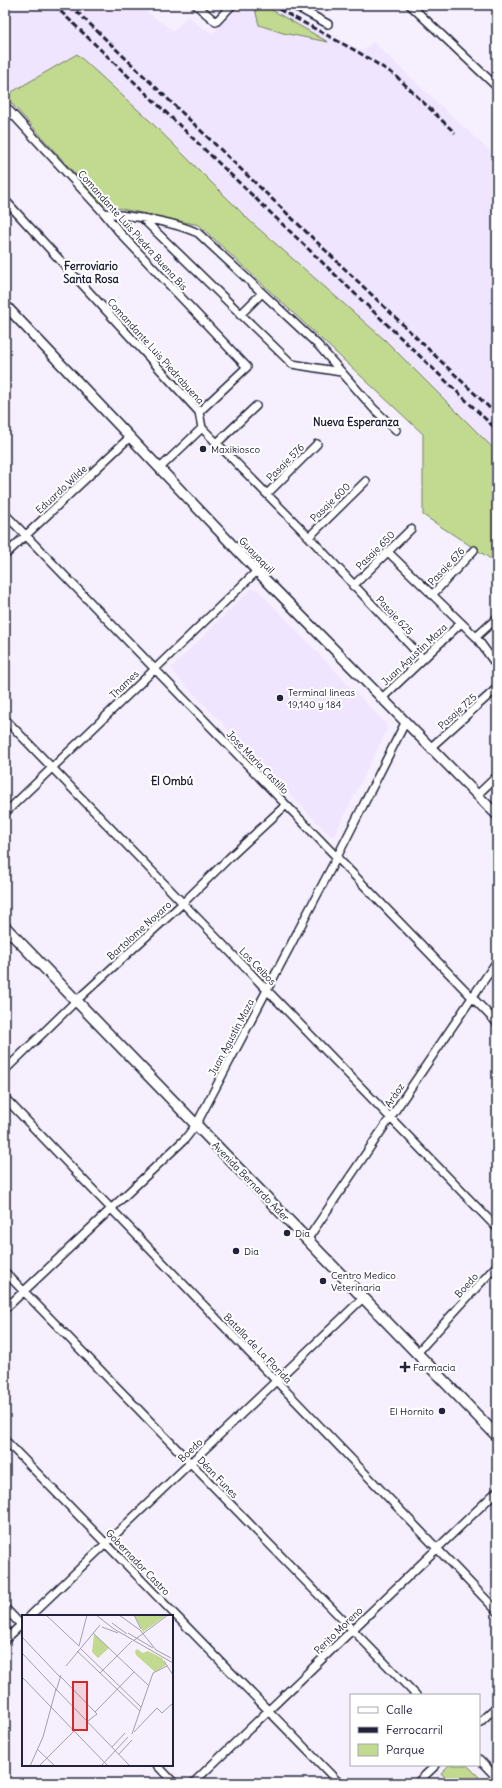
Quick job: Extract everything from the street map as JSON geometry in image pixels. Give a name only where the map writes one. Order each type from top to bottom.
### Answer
[{"type":"main road","name":"Avenida Bernardo Ader","points":[[5,927],[497,1436]]},
{"type":"street","points":[[196,5],[216,22],[232,5]]},
{"type":"street","points":[[293,5],[328,24]]},
{"type":"street","points":[[410,5],[497,87]]},
{"type":"street","name":"Comandante Luis Piedra Buena Bis","points":[[5,106],[104,213],[121,234],[247,367],[199,412]]},
{"type":"street","name":"Comandante Luis Piedrabuena","points":[[5,200],[199,412],[202,428]]},
{"type":"street","points":[[104,213],[142,218],[186,228],[198,233],[318,345],[373,408],[396,430]]},
{"type":"street","points":[[142,218],[292,364],[341,372]]},
{"type":"street","points":[[240,315],[262,293]]},
{"type":"street","name":"Guayaquil","points":[[5,305],[257,571],[381,699],[497,815]]},
{"type":"street","points":[[217,443],[256,406]]},
{"type":"street","points":[[160,468],[202,428],[309,537],[354,586]]},
{"type":"street","name":"Eduardo Wilde","points":[[5,555],[130,437]]},
{"type":"street","name":"Pasaje 576","points":[[267,494],[317,444]]},
{"type":"street","name":"Pasaje 600","points":[[309,537],[366,481]]},
{"type":"street","name":"Jose Maria Castillo","points":[[5,514],[497,1023]]},
{"type":"street","name":"Pasaje 650","points":[[354,586],[411,529]]},
{"type":"street","name":"Pasaje 676","points":[[432,595],[474,550]]},
{"type":"street","points":[[388,552],[476,637],[497,666]]},
{"type":"street","name":"Thames","points":[[5,813],[257,571]]},
{"type":"street","name":"Pasaje 625","points":[[354,586],[423,659]]},
{"type":"street","points":[[476,637],[497,618]]},
{"type":"street","name":"Juan Agustín Maza","points":[[381,699],[461,623]]},
{"type":"street","name":"Pasaje 725","points":[[430,748],[497,688]]},
{"type":"street","name":"Los Ceibos","points":[[5,719],[497,1228]]},
{"type":"street","name":"Juan Agustín Maza","points":[[5,1309],[185,1139],[196,1125],[337,857],[405,723]]},
{"type":"street","points":[[477,795],[497,776]]},
{"type":"street","name":"Bartolome Novaro","points":[[5,1070],[77,1000],[183,903],[286,805]]},
{"type":"street","name":"Aráoz","points":[[307,1240],[497,961]]},
{"type":"street","name":"Batalla de La Florida","points":[[5,1098],[497,1611]]},
{"type":"street","name":"Boedo","points":[[417,1353],[497,1265]]},
{"type":"street","name":"Déan Funes","points":[[5,1272],[415,1694]]},
{"type":"street","name":"Boedo","points":[[31,1615],[364,1298]]},
{"type":"street","name":"Gobernador Castro","points":[[5,1440],[339,1783]]},
{"type":"street","name":"Perito Moreno","points":[[192,1783],[497,1491]]},
{"type":"street","points":[[5,1608],[22,1625],[5,1640]]},
{"type":"street","points":[[480,1722],[497,1706]]},
{"type":"street","points":[[480,1760],[497,1778]]},
{"type":"street","points":[[158,1766],[174,1783]]},
{"type":"street","points":[[417,1783],[435,1766]]},
{"type":"shaded area","points":[[5,5],[137,5],[174,31],[187,16],[212,34],[239,5],[269,5],[362,51],[373,42],[497,158],[497,563],[423,515],[423,434],[199,225],[103,205],[5,99]]},
{"type":"shaded area","name":"Terminal líneas 19,140 y 184","points":[[251,589],[257,589],[386,724],[387,730],[334,836],[329,835],[174,673],[172,667]]},
{"type":"shaded area","points":[[441,1773],[451,1783],[430,1783]]},
{"type":"green space","points":[[254,5],[263,5],[328,42],[283,33],[259,25]]},
{"type":"green space","points":[[77,54],[150,121],[251,222],[385,340],[497,452],[497,563],[423,515],[423,434],[199,225],[103,205],[5,96]]},
{"type":"green space","points":[[448,1766],[468,1766],[485,1783],[451,1783],[441,1773]]},
{"type":"railway","points":[[54,5],[497,430]]},
{"type":"railway","points":[[70,5],[497,415]]},
{"type":"railway","points":[[271,5],[358,52],[395,75],[455,133]]},
{"type":"place","name":"Maxikiosco","points":[[203,449]]},
{"type":"place","name":"Terminal líneas 19,140 y 184","points":[[280,698]]},
{"type":"place","name":"Día","points":[[287,1233]]},
{"type":"place","name":"Dia","points":[[236,1251]]},
{"type":"place","name":"Centro Medico Veterinaria","points":[[323,1281]]},
{"type":"place","name":"Farmacia","points":[[405,1367]]},
{"type":"place","name":"El Hornito","points":[[442,1411]]},
{"type":"district","name":"Ferroviario Santa Rosa","points":[[91,272]]},
{"type":"district","name":"Nueva Esperanza","points":[[356,422]]},
{"type":"district","name":"El Ombú","points":[[172,781]]}]
